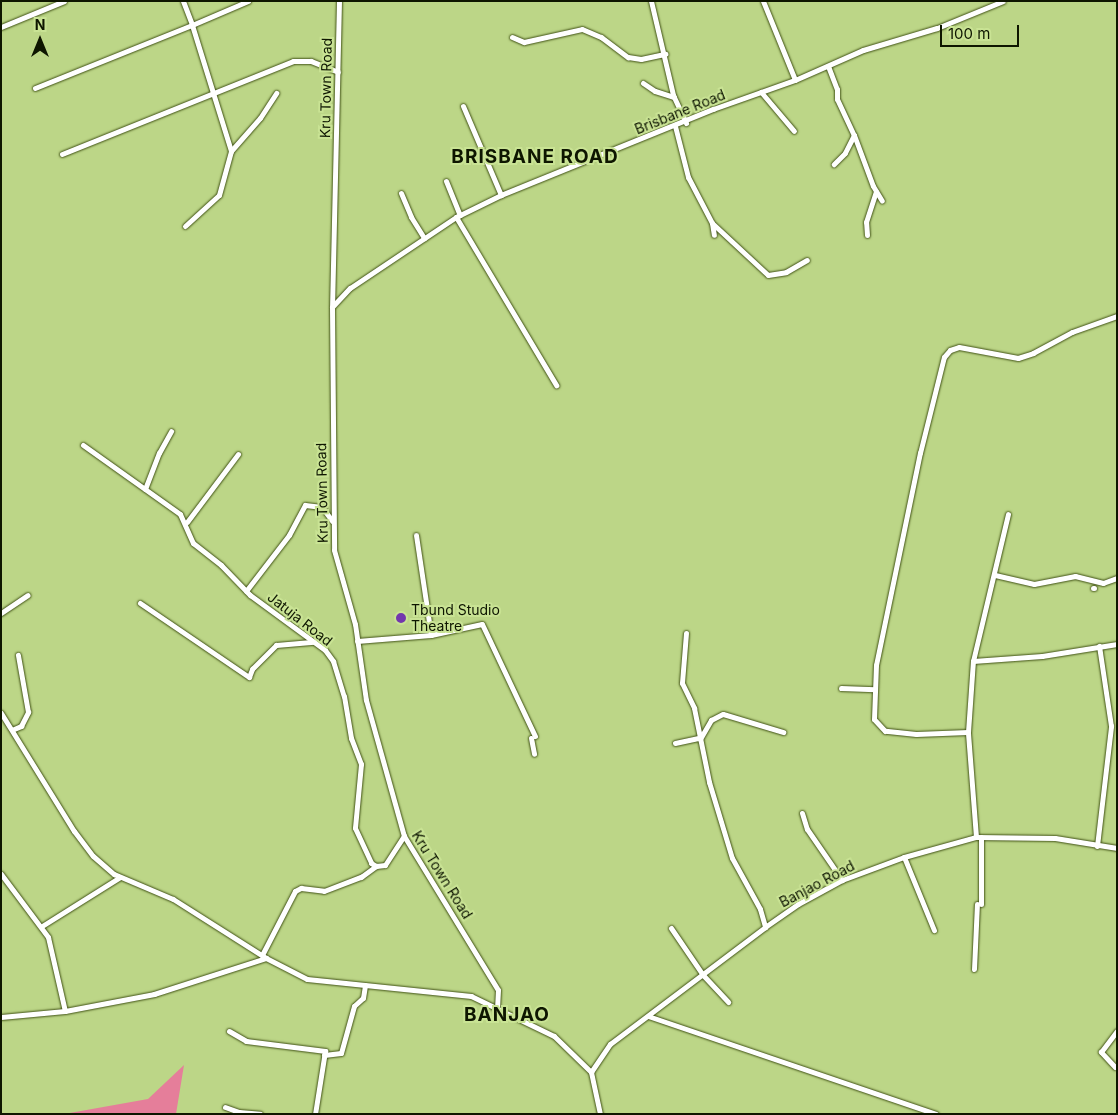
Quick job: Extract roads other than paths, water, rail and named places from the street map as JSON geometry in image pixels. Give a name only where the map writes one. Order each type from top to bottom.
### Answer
[{"type":"street","points":[[1,27],[64,1]]},
{"type":"street","points":[[183,1],[231,151]]},
{"type":"street","points":[[35,88],[248,1]]},
{"type":"street","name":"Kru Town Road","points":[[339,1],[332,307],[332,521],[334,550],[347,591],[366,700],[404,836],[498,990],[497,1009]]},
{"type":"street","points":[[651,1],[674,96],[686,122]]},
{"type":"street","points":[[763,1],[795,80]]},
{"type":"street","name":"Brisbane Road","points":[[332,307],[350,288],[424,238],[458,216],[501,195],[828,66],[1003,1]]},
{"type":"street","points":[[512,37],[524,42],[582,29],[601,37],[628,57],[666,57]]},
{"type":"street","points":[[62,154],[212,91],[293,61],[311,61],[338,72]]},
{"type":"street","points":[[828,66],[837,89],[837,99],[854,135],[876,192],[882,201]]},
{"type":"street","points":[[643,83],[655,92],[674,96]]},
{"type":"street","points":[[761,92],[794,131]]},
{"type":"street","points":[[185,226],[219,196],[231,151],[260,118],[276,93]]},
{"type":"street","points":[[463,106],[501,195]]},
{"type":"street","points":[[675,126],[688,177],[712,223],[735,248],[768,275],[786,272],[807,260]]},
{"type":"street","points":[[834,164],[845,153],[854,135]]},
{"type":"street","points":[[446,181],[458,216],[556,385]]},
{"type":"street","points":[[867,235],[866,222],[876,192]]},
{"type":"street","points":[[401,193],[411,217],[424,238]]},
{"type":"street","points":[[712,223],[714,235]]},
{"type":"street","points":[[968,732],[916,734],[884,731],[875,724],[876,665],[920,453],[944,357],[950,350],[959,348],[1018,358],[1033,354],[1072,332],[1117,316]]},
{"type":"street","points":[[146,489],[159,453],[172,431]]},
{"type":"street","name":"Jatuja Road","points":[[83,445],[180,514],[186,522],[193,544],[222,564],[246,591],[315,642],[333,661],[344,696],[351,738],[361,764],[356,828],[370,863],[376,866]]},
{"type":"street","points":[[186,522],[238,454]]},
{"type":"street","points":[[246,591],[289,535],[305,505],[322,507],[332,521]]},
{"type":"street","points":[[974,969],[979,904],[978,837],[968,732],[973,661],[1008,514]]},
{"type":"street","points":[[416,535],[431,635]]},
{"type":"street","points":[[995,575],[1034,584],[1075,576],[1103,583],[1117,578]]},
{"type":"street","points":[[1,614],[28,595]]},
{"type":"street","points":[[140,603],[249,677],[252,669],[276,645],[315,642]]},
{"type":"street","points":[[357,642],[431,635],[482,624],[533,737],[534,754]]},
{"type":"street","points":[[686,633],[682,683],[694,708],[699,739],[732,858],[760,909],[765,927]]},
{"type":"street","points":[[973,661],[1042,656],[1117,644]]},
{"type":"street","points":[[1097,846],[1111,726],[1100,646]]},
{"type":"street","points":[[14,729],[20,726],[28,712],[18,655]]},
{"type":"street","points":[[841,688],[875,689]]},
{"type":"street","points":[[1,713],[14,729],[74,832],[93,856],[120,877],[174,899],[264,956],[306,979],[471,996],[554,1036],[590,1072],[600,1114]]},
{"type":"street","points":[[675,743],[699,739],[711,720],[723,714],[783,732]]},
{"type":"street","points":[[802,813],[807,829],[842,880]]},
{"type":"street","points":[[1,1017],[64,1011],[154,994],[264,956],[295,891],[301,888],[324,890],[362,877],[376,866],[385,865],[404,836]]},
{"type":"street","name":"Banjao Road","points":[[590,1072],[610,1044],[765,927],[798,904],[842,880],[904,857],[978,837],[1046,838],[1117,848]]},
{"type":"street","points":[[904,857],[934,930]]},
{"type":"street","points":[[1,874],[42,926],[52,947],[64,1011]]},
{"type":"street","points":[[42,926],[120,877]]},
{"type":"street","points":[[671,928],[703,975],[728,1002]]},
{"type":"street","points":[[324,1055],[341,1053],[354,1006],[363,998],[365,985]]},
{"type":"street","points":[[648,1016],[936,1114]]},
{"type":"street","points":[[229,1031],[246,1040],[324,1051],[315,1114]]},
{"type":"street","points":[[1115,1067],[1101,1052],[1117,1031]]},
{"type":"street","points":[[225,1107],[239,1112],[260,1114]]},
{"type":"place","name":"Tbund Studio Theatre","points":[[401,618]]},
{"type":"district","name":"BRISBANE ROAD","points":[[535,157]]},
{"type":"district","name":"BANJAO","points":[[507,1015]]}]
